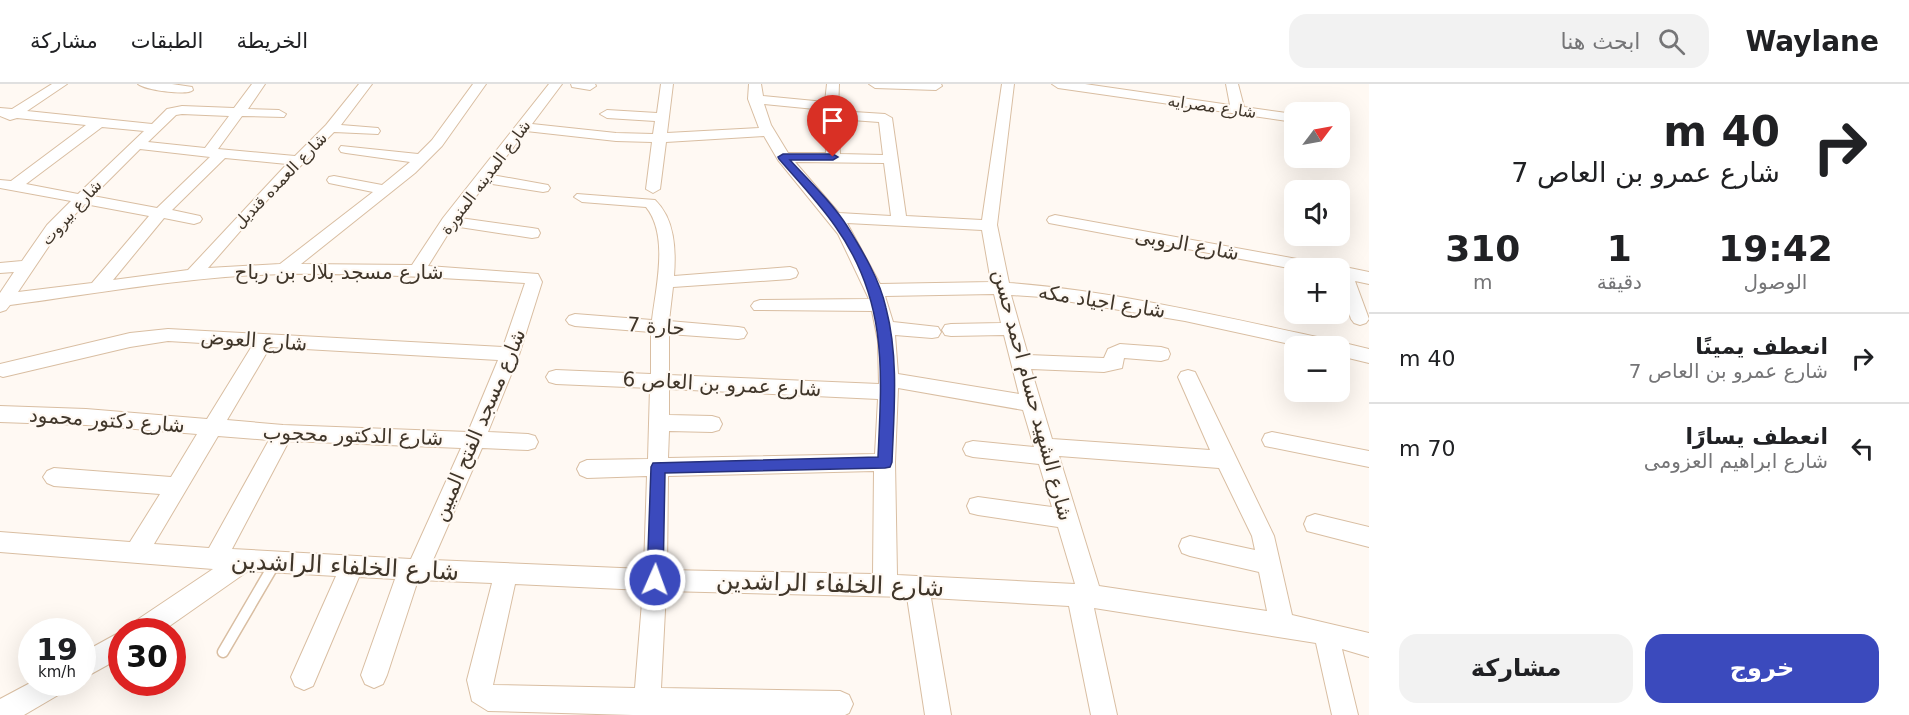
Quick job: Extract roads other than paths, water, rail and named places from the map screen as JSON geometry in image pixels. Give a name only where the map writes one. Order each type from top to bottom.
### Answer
[{"type":"street","points":[[0,122],[7,113],[61,84]]},
{"type":"street","points":[[144,84],[188,90]]},
{"type":"street","points":[[98,288],[130,246],[215,153],[238,112],[259,84]]},
{"type":"street","name":"شارع العمده قنديل","points":[[193,275],[238,223],[331,128],[366,84]]},
{"type":"street","points":[[284,269],[387,190],[420,159],[437,142],[480,84]]},
{"type":"street","name":"شارع المدينه المنورة","points":[[417,271],[449,221],[556,84]]},
{"type":"street","points":[[653,189],[667,84]]},
{"type":"street","points":[[833,84],[833,157]]},
{"type":"street","points":[[875,84],[935,88]]},
{"type":"street","name":"شارع الشهيد حسام احمد حسن","points":[[1008,84],[989,225],[1001,288],[1022,362],[1031,404],[1067,519],[1085,596],[1104,715]]},
{"type":"street","name":"شارع مصرايه","points":[[1058,84],[1094,87],[1284,117]]},
{"type":"street","points":[[1232,84],[1238,110]]},
{"type":"street","points":[[885,585],[885,462],[888,385],[885,328],[877,297],[863,266],[834,218],[783,157],[766,132],[755,92],[832,111],[885,118],[899,220]]},
{"type":"street","name":"شارع بيروت","points":[[2,303],[53,228],[81,197],[168,114],[177,110],[279,114]]},
{"type":"street","points":[[7,113],[155,128]]},
{"type":"street","points":[[607,114],[663,117]]},
{"type":"street","points":[[6,185],[99,123]]},
{"type":"street","points":[[523,127],[660,138],[766,132]]},
{"type":"street","points":[[331,128],[373,131]]},
{"type":"street","points":[[136,145],[298,161]]},
{"type":"street","points":[[346,149],[420,159]]},
{"type":"street","points":[[783,157],[891,159]]},
{"type":"street","points":[[482,178],[543,188]]},
{"type":"street","points":[[334,180],[387,190]]},
{"type":"street","points":[[6,185],[194,219]]},
{"type":"street","points":[[582,197],[643,200],[656,208],[668,252],[660,326],[655,580],[647,708]]},
{"type":"street","points":[[834,218],[989,225]]},
{"type":"street","name":"شارع الروبى","points":[[1055,220],[1284,262]]},
{"type":"street","points":[[449,221],[532,232]]},
{"type":"street","points":[[0,268],[26,266]]},
{"type":"street","name":"شارع مسجد بلال بن رباح","points":[[2,303],[193,275],[284,269],[417,271],[532,278]]},
{"type":"street","points":[[666,282],[790,273]]},
{"type":"street","points":[[1350,274],[1369,278]]},
{"type":"street","name":"شارع مسجد الفتح المبين","points":[[374,675],[413,569],[475,440],[525,312],[534,282],[532,278]]},
{"type":"street","name":"شارع اجياد مكه","points":[[760,306],[1001,288],[1042,291],[1185,315],[1284,338]]},
{"type":"street","points":[[1350,293],[1360,319]]},
{"type":"street","name":"حارة 7","points":[[575,320],[738,333]]},
{"type":"street","points":[[885,328],[932,332]]},
{"type":"street","points":[[951,330],[1012,328]]},
{"type":"street","name":"شارع العوض","points":[[3,369],[149,337],[186,336],[509,354]]},
{"type":"street","points":[[135,554],[264,342]]},
{"type":"street","points":[[1022,362],[1104,365],[1115,363],[1115,354],[1120,351],[1161,354]]},
{"type":"street","points":[[1350,351],[1369,356]]},
{"type":"street","name":"شارع عمرو بن العاص 6","points":[[556,377],[660,382],[888,385],[1031,404]]},
{"type":"street","points":[[1188,377],[1225,460],[1263,536],[1282,625]]},
{"type":"street","name":"شارع دكتور محمود","points":[[0,414],[86,417],[213,427]]},
{"type":"street","points":[[659,423],[712,424]]},
{"type":"street","name":"شارع الدكتور محجوب","points":[[213,427],[283,433],[528,442]]},
{"type":"street","points":[[215,559],[283,433]]},
{"type":"street","points":[[1272,440],[1369,459]]},
{"type":"street","points":[[973,449],[1225,460]]},
{"type":"street","points":[[587,469],[885,462]]},
{"type":"street","points":[[54,477],[178,486]]},
{"type":"street","points":[[978,506],[1067,519]]},
{"type":"street","points":[[1315,524],[1369,537]]},
{"type":"street","name":"شارع الخلفاء الراشدين","points":[[0,542],[135,554],[352,567],[655,580],[917,586],[1085,596],[1282,625],[1326,633],[1369,645]]},
{"type":"street","points":[[1191,546],[1269,564]]},
{"type":"street","points":[[161,618],[244,561]]},
{"type":"street","points":[[304,677],[352,567]]},
{"type":"street","points":[[506,573],[480,680],[482,692],[488,698],[647,708],[840,704]]},
{"type":"street","points":[[917,586],[938,715]]},
{"type":"street","points":[[1326,633],[1345,715]]},
{"type":"street","points":[[0,714],[32,696]]},
{"type":"lane","points":[[223,652],[275,563]]}]
